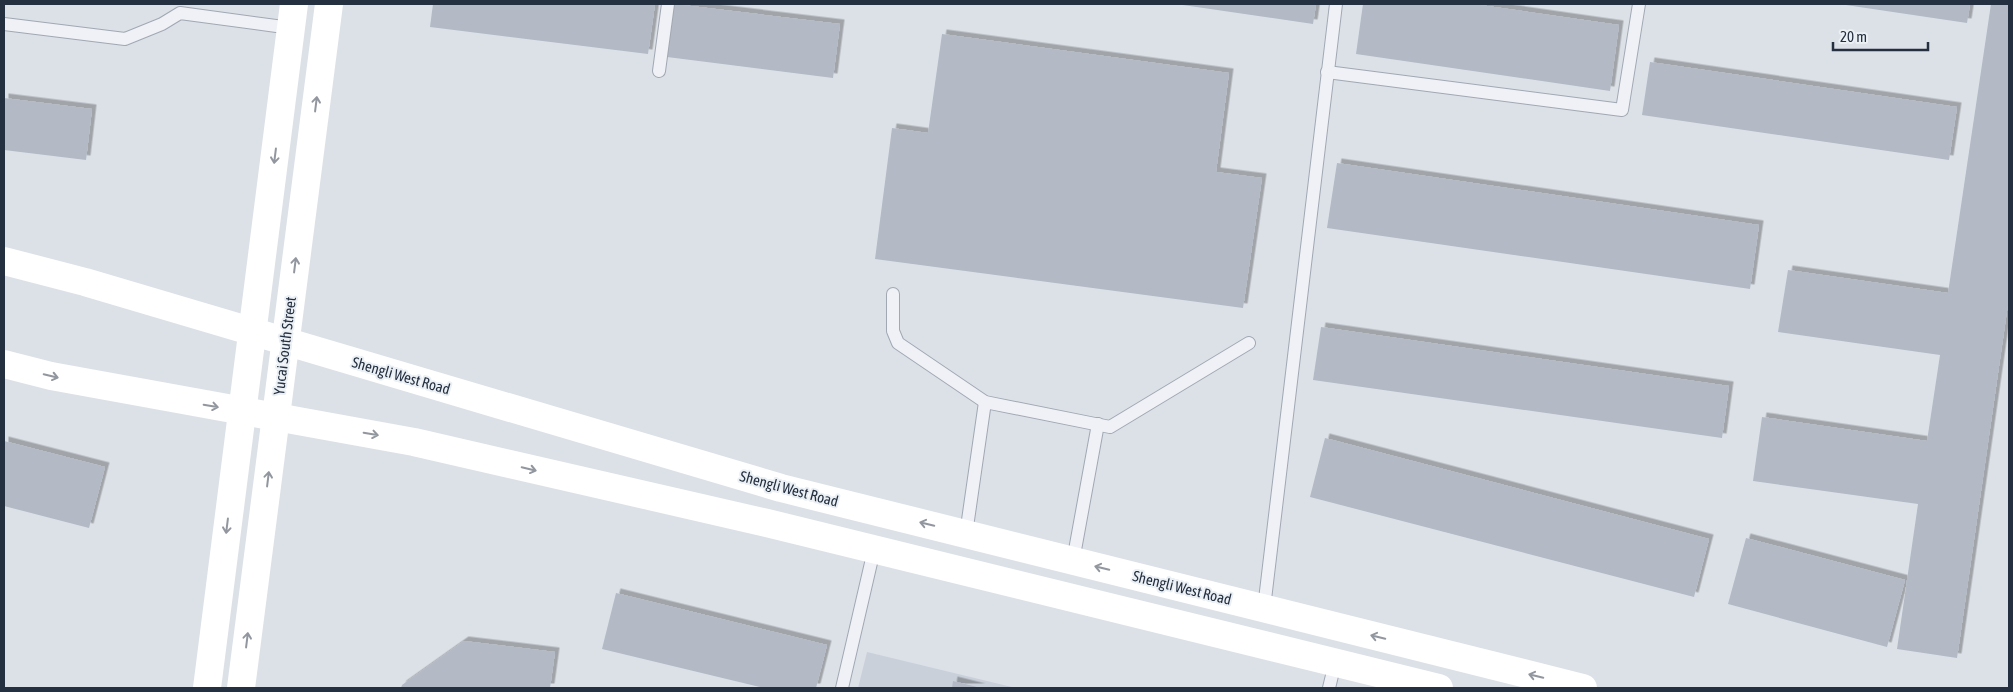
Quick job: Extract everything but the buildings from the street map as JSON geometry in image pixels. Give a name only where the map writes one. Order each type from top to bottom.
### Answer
[{"type":"main road","name":"Yucai South Street","points":[[241,688],[329,4]]},
{"type":"main road","points":[[207,688],[292,16]]},
{"type":"main road","name":"Shengli West Road","points":[[4,260],[85,282],[781,488],[1583,688]]},
{"type":"main road","points":[[4,364],[51,376],[414,442],[874,550],[1332,676],[1439,688]]},
{"type":"lane","points":[[659,71],[668,4]]},
{"type":"lane","points":[[1264,608],[1336,4]]},
{"type":"lane","points":[[1328,72],[1622,110],[1639,4]]},
{"type":"lane","points":[[4,24],[125,39],[162,24],[180,13],[292,16]]},
{"type":"lane","points":[[893,294],[893,332],[898,343],[985,402],[1110,427],[1248,343]]},
{"type":"lane","points":[[966,534],[985,402]]},
{"type":"lane","points":[[1073,561],[1098,424]]},
{"type":"lane","points":[[842,688],[874,550]]},
{"type":"shaded area","points":[[867,652],[1016,688],[858,688]]}]
